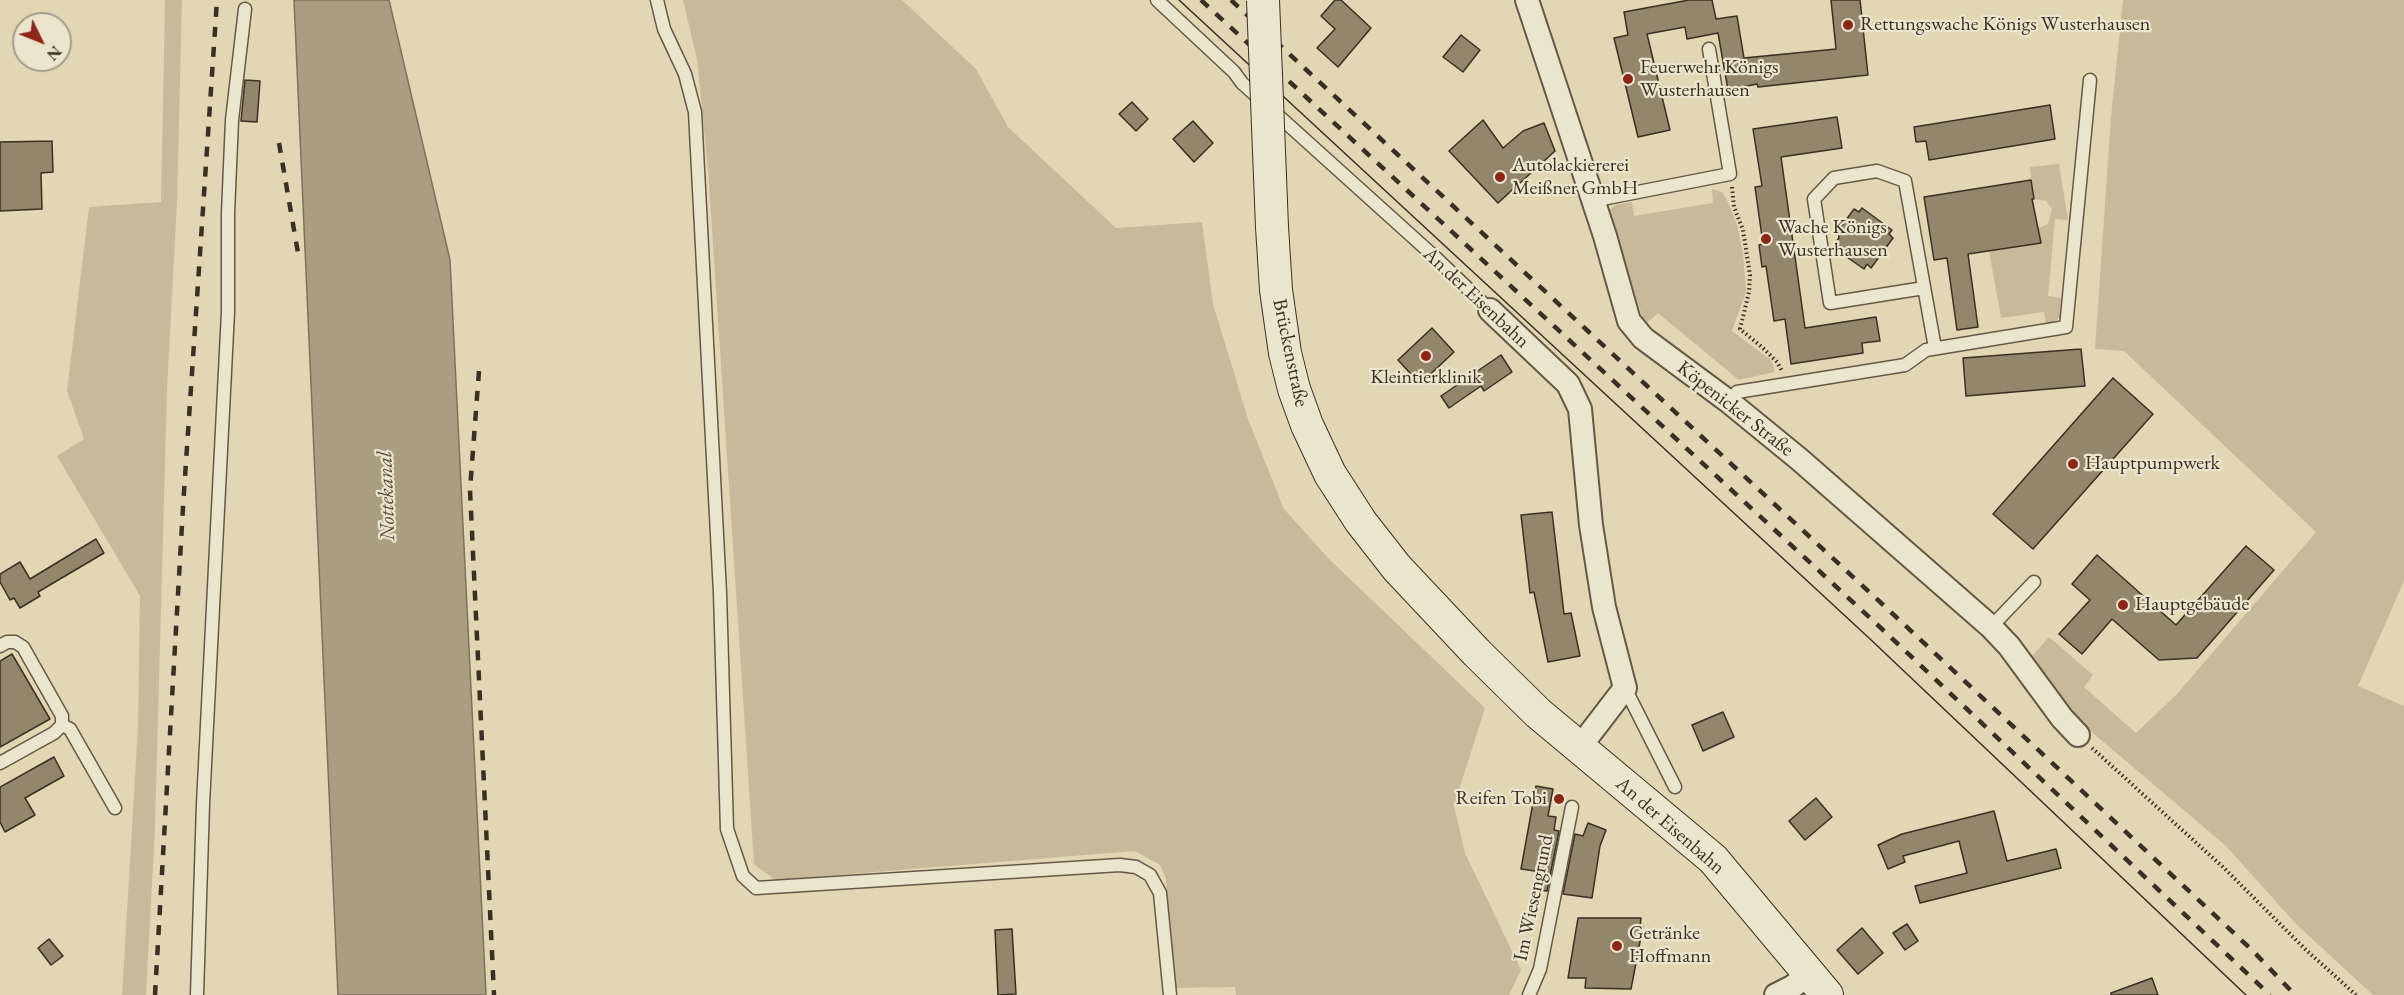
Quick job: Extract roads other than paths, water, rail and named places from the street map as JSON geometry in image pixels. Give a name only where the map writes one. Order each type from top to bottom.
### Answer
[{"type":"main road","name":"Brückenstraße","points":[[1263,0],[1276,290],[1294,389],[1307,425],[1330,474],[1361,522],[1397,568],[1491,668],[1579,748]]},
{"type":"main road","name":"An der Eisenbahn","points":[[1579,748],[1713,859],[1818,985]]},
{"type":"street","name":"Köpenicker Straße","points":[[1522,3],[1605,236],[1629,321],[1643,338],[1728,401],[1799,459],[1991,627],[2009,646],[2062,718],[2078,735]]},
{"type":"street","name":"An der Eisenbahn","points":[[1490,310],[1568,384],[1580,409],[1591,525],[1604,607],[1625,688]]},
{"type":"street","points":[[1579,748],[1625,688]]},
{"type":"street","points":[[1776,995],[1792,987],[1818,985]]},
{"type":"lane","points":[[657,0],[664,29],[685,74],[695,112],[720,593],[727,829],[742,876],[756,888],[1120,865],[1136,867],[1150,875],[1160,893],[1170,995]]},
{"type":"lane","name":"An der Eisenbahn","points":[[1157,0],[1234,72],[1242,83],[1436,258],[1490,310]]},
{"type":"lane","points":[[197,995],[203,804],[228,312],[228,213],[232,120],[245,9]]},
{"type":"lane","points":[[1592,201],[1730,174],[1709,49]]},
{"type":"lane","points":[[1728,401],[1737,392],[1905,365],[1926,350],[1935,348],[2066,327],[2090,80]]},
{"type":"lane","points":[[1924,288],[1830,303],[1814,199],[1834,178],[1877,171],[1905,181],[1935,348]]},
{"type":"lane","points":[[1991,627],[2034,582]]},
{"type":"lane","points":[[0,646],[7,642],[15,642],[23,647],[62,716],[62,725],[54,733],[0,763]]},
{"type":"lane","name":"An der Eisenbahn","points":[[1625,688],[1675,787]]},
{"type":"lane","points":[[62,725],[70,729],[115,808]]},
{"type":"lane","name":"Im Wiesengrund","points":[[1529,995],[1540,969],[1572,807]]},
{"type":"water","name":"Nottekanal","points":[[294,0],[389,0],[450,260],[486,995],[338,995]]},
{"type":"tram line","points":[[1179,0],[1869,638],[2246,995]]},
{"type":"railway","points":[[155,995],[183,507],[217,0]]},
{"type":"railway","points":[[1201,0],[1882,629],[2270,995]]},
{"type":"railway","points":[[1231,0],[1894,615],[2253,951],[2295,995]]},
{"type":"railway","points":[[279,143],[298,253]]},
{"type":"railway","points":[[479,371],[470,490],[494,995]]},
{"type":"place","name":"Rettungswache Königs Wusterhausen","points":[[1848,25]]},
{"type":"place","name":"Feuerwehr Königs Wusterhausen","points":[[1628,79]]},
{"type":"place","name":"Autolackiererei Meißner GmbH","points":[[1500,177]]},
{"type":"place","name":"Wache Königs Wusterhausen","points":[[1766,239]]},
{"type":"place","name":"Kleintierklinik","points":[[1426,356]]},
{"type":"place","name":"Hauptpumpwerk","points":[[2073,464]]},
{"type":"place","name":"Hauptgebäude","points":[[2123,605]]},
{"type":"place","name":"Reifen Tobi","points":[[1559,799]]},
{"type":"place","name":"Getränke Hoffmann","points":[[1617,946]]}]
